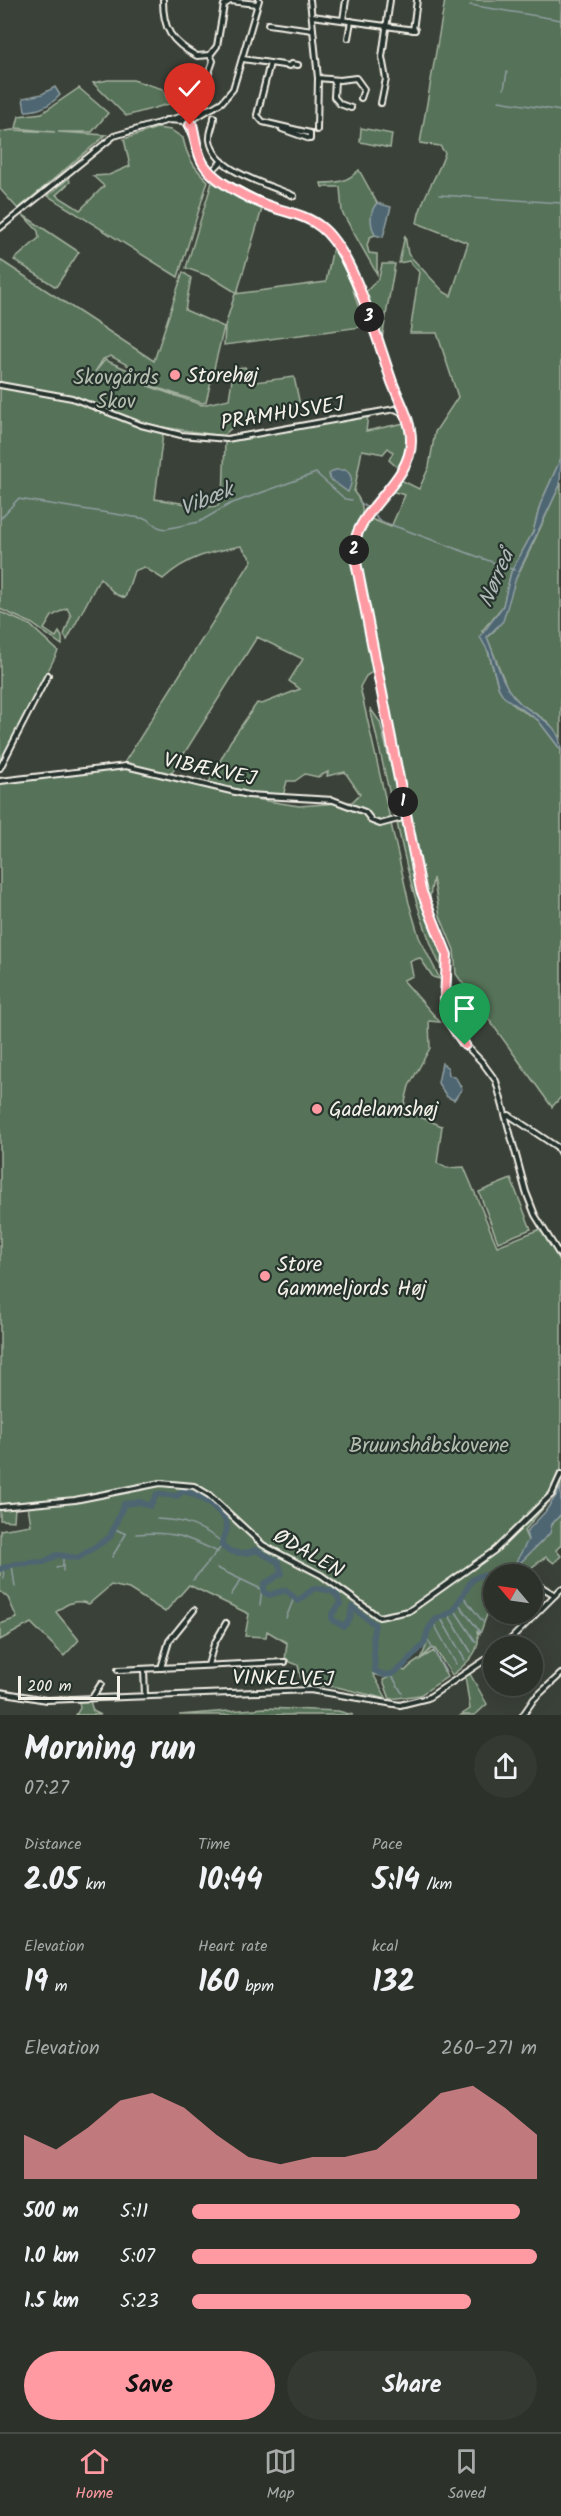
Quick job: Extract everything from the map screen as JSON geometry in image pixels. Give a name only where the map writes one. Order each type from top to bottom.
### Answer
[{"type":"street","points":[[163,0],[165,25],[172,36],[197,56],[210,55],[217,46],[224,5],[230,1],[258,2],[243,59],[231,93],[213,107],[194,116],[190,125]]},
{"type":"street","points":[[310,0],[318,78],[317,130]]},
{"type":"street","points":[[343,20],[346,0]]},
{"type":"street","points":[[381,103],[386,80],[382,57],[390,0]]},
{"type":"street","points":[[312,16],[414,30],[417,0]]},
{"type":"street","points":[[348,38],[351,21]]},
{"type":"street","points":[[268,24],[313,30]]},
{"type":"street","points":[[206,81],[213,61],[210,55]]},
{"type":"street","points":[[243,59],[298,65]]},
{"type":"street","points":[[270,63],[257,115],[263,122],[310,140],[310,133],[282,129]]},
{"type":"street","points":[[318,78],[335,80],[351,76],[360,80],[364,89],[361,98]]},
{"type":"street","points":[[335,80],[334,98],[340,104],[351,108]]},
{"type":"street","points":[[184,119],[188,113],[194,116]]},
{"type":"street","points":[[214,117],[210,137],[222,161],[243,176],[294,196]]},
{"type":"street","points":[[0,228],[104,141],[121,132],[165,120],[184,119],[190,125],[200,159],[210,173],[223,183],[271,207],[312,220],[329,233],[348,265],[405,414],[411,442],[403,469],[359,530],[354,545],[421,890],[447,955],[445,999],[447,1018],[456,1035],[482,1062],[496,1081],[525,1192],[535,1215],[561,1257]]},
{"type":"street","points":[[210,173],[222,161]]},
{"type":"street","name":"PRAMHUSVEJ","points":[[0,385],[72,398],[141,425],[203,438],[226,439],[395,409]]},
{"type":"street","points":[[399,401],[395,409],[405,414]]},
{"type":"street","points":[[0,768],[48,675]]},
{"type":"street","name":"VIBÆKVEJ","points":[[0,781],[126,766],[248,795],[333,800],[365,812],[372,821],[380,824],[406,817]]},
{"type":"street","points":[[506,1116],[509,1115],[549,1142],[561,1154]]},
{"type":"street","name":"ØDALEN","points":[[0,1507],[75,1500],[160,1483],[194,1486],[209,1495],[262,1545],[321,1575],[379,1617],[409,1611],[495,1550],[552,1494],[561,1474]]},
{"type":"street","points":[[543,1588],[555,1595]]},
{"type":"street","points":[[514,1636],[561,1589]]},
{"type":"street","points":[[161,1668],[163,1653],[169,1641],[194,1610]]},
{"type":"street","points":[[208,1665],[214,1644],[226,1623]]},
{"type":"street","name":"VINKELVEJ","points":[[0,1692],[46,1700],[310,1690],[347,1695],[389,1705],[408,1705],[428,1698],[483,1661]]},
{"type":"street","points":[[118,1670],[285,1662]]},
{"type":"street","points":[[144,1669],[145,1696]]},
{"type":"street","points":[[523,1715],[534,1699],[561,1674]]},
{"type":"street","points":[[92,1699],[101,1684]]},
{"type":"green space","points":[[445,0],[561,0],[561,458],[540,505],[533,532],[511,572],[503,606],[482,631],[499,689],[516,707],[538,720],[561,750],[561,1097],[552,1107],[456,974],[454,950],[440,916],[433,878],[429,902],[358,551],[358,542],[371,519],[391,527],[405,495],[391,491],[399,479],[419,489],[429,467],[435,432],[458,397],[437,333],[410,333],[419,272],[409,261],[399,263],[405,235],[408,254],[444,292],[451,296],[468,243],[417,223],[422,205],[445,153],[440,146],[420,143]]},
{"type":"green space","points":[[108,80],[133,80],[163,89],[169,104],[126,116],[93,83]]},
{"type":"green space","points":[[79,88],[108,113],[92,132],[58,132],[106,135],[18,209],[0,189],[0,132],[12,130],[55,132],[16,128],[19,116],[42,113]]},
{"type":"green space","points":[[157,128],[171,130],[183,138],[192,162],[208,181],[178,277],[48,196],[69,178],[70,182],[56,195],[80,210],[104,186],[93,176],[109,175],[130,166],[124,139]]},
{"type":"green space","points":[[361,128],[392,134],[390,148],[360,142]]},
{"type":"green space","points":[[359,170],[377,203],[372,218],[375,235],[370,237],[367,245],[369,253],[377,254],[377,274],[342,212],[340,187],[322,187],[321,183],[342,181]]},
{"type":"green space","points":[[212,182],[262,209],[237,293],[211,277],[186,268]]},
{"type":"green space","points":[[23,215],[79,252],[56,287],[14,260],[39,238],[38,231]]},
{"type":"green space","points":[[333,247],[348,273],[358,306],[362,307],[369,326],[224,345],[225,326],[235,294],[326,282]]},
{"type":"green space","name":"Skovgårds Skov","points":[[0,260],[154,361],[183,272],[191,278],[185,310],[224,327],[206,402],[202,403],[149,385],[151,378],[111,356],[103,359],[95,372],[105,360],[149,379],[148,386],[202,405],[229,399],[233,373],[237,368],[245,367],[255,382],[294,377],[300,405],[244,416],[223,436],[142,424],[84,400],[0,382]]},
{"type":"green space","points":[[382,264],[395,264],[381,344],[363,295],[379,278]]},
{"type":"green space","name":"Bruunshåbskovene","points":[[0,386],[68,399],[163,433],[155,499],[207,507],[218,506],[223,497],[225,442],[230,439],[368,416],[366,431],[405,423],[409,447],[399,469],[389,460],[393,452],[388,448],[383,454],[362,450],[354,492],[362,507],[362,513],[351,542],[351,557],[374,671],[366,676],[360,687],[409,903],[419,937],[440,979],[433,977],[420,958],[410,961],[413,976],[403,980],[440,1022],[429,1021],[430,1048],[409,1086],[403,1110],[442,1126],[437,1163],[447,1168],[464,1167],[497,1246],[541,1229],[561,1262],[561,1487],[524,1531],[528,1540],[549,1533],[552,1524],[561,1514],[561,1545],[556,1550],[561,1556],[554,1563],[546,1557],[536,1564],[483,1564],[484,1624],[480,1634],[477,1631],[478,1645],[472,1656],[452,1675],[435,1649],[431,1649],[422,1658],[434,1651],[447,1677],[420,1695],[390,1699],[383,1680],[393,1675],[384,1677],[373,1674],[387,1699],[337,1687],[306,1685],[301,1680],[298,1665],[285,1660],[287,1643],[267,1631],[266,1637],[245,1636],[249,1614],[189,1585],[165,1612],[129,1589],[111,1585],[89,1604],[76,1602],[64,1606],[56,1612],[79,1640],[64,1656],[31,1623],[0,1640],[0,1624],[17,1618],[8,1598],[0,1591],[0,1530],[31,1525],[28,1506],[52,1501],[0,1505],[0,782],[121,768],[249,798],[299,806],[352,802],[360,794],[345,772],[327,776],[328,772],[318,777],[305,774],[295,781],[287,781],[283,796],[247,794],[207,786],[230,742],[257,703],[262,704],[300,689],[289,681],[303,659],[257,637],[170,776],[124,763],[252,560],[241,546],[199,556],[181,565],[163,579],[144,567],[134,571],[125,598],[115,594],[100,578],[67,640],[64,635],[71,616],[67,608],[52,616],[44,629],[56,637],[59,632],[62,645],[31,623],[0,609]],"holes":[[[427,1644],[421,1658],[405,1671],[401,1669]]]},
{"type":"green space","points":[[561,483],[561,738],[548,722],[521,704],[508,690],[487,637],[494,631],[503,616],[513,584]]},
{"type":"green space","points":[[0,612],[30,625],[58,651],[0,766]]},
{"type":"green space","points":[[370,708],[380,722],[403,813],[395,817]]},
{"type":"green space","points":[[403,821],[418,889],[442,953],[443,972],[421,917],[410,880],[397,823]]},
{"type":"green space","points":[[511,1179],[531,1229],[498,1242],[479,1192]]},
{"type":"green space","points":[[15,1507],[14,1521],[0,1520],[0,1509]]},
{"type":"green space","points":[[470,1674],[487,1704],[475,1715],[461,1715],[470,1709],[465,1676]]},
{"type":"green space","points":[[79,1701],[90,1701],[93,1711],[101,1715],[76,1715],[80,1708]]},
{"type":"green space","points":[[265,1708],[338,1711],[353,1715],[179,1715]]},
{"type":"water","points":[[55,87],[60,95],[53,102],[39,109],[25,111],[23,98],[42,94]]},
{"type":"water","points":[[377,203],[391,207],[383,237],[375,235],[371,222]]},
{"type":"water","points":[[561,458],[560,485],[516,578],[503,621],[487,637],[500,672],[514,697],[553,727],[560,741],[561,750],[538,720],[504,697],[499,689],[489,653],[480,637],[503,606],[511,572],[533,532],[540,505]]},
{"type":"water","points":[[335,470],[346,470],[350,475],[351,483],[348,492],[330,479],[329,474]]},
{"type":"water","points":[[442,1063],[448,1068],[449,1075],[456,1078],[462,1089],[454,1100],[447,1097],[438,1083]]},
{"type":"water","points":[[561,1488],[561,1514],[552,1524],[550,1533],[519,1564],[515,1564],[528,1540],[526,1532],[545,1512]]},
{"type":"waterway","points":[[470,5],[561,20]]},
{"type":"waterway","points":[[504,89],[507,72]]},
{"type":"waterway","points":[[499,101],[561,111]]},
{"type":"waterway","points":[[439,195],[561,203]]},
{"type":"waterway","name":"Vibæk","points":[[0,519],[18,499],[147,519],[165,529],[199,522],[230,504],[316,473],[345,499],[352,500]]},
{"type":"waterway","name":"Vibæk","points":[[359,501],[369,510]]},
{"type":"waterway","name":"Vibæk","points":[[374,514],[378,520],[514,570]]},
{"type":"waterway","points":[[0,1569],[15,1564],[44,1562],[57,1555],[78,1558],[110,1537],[124,1504],[140,1502],[150,1506],[157,1494],[177,1496],[183,1491],[203,1499],[222,1516],[227,1528],[222,1546],[239,1553],[256,1550],[278,1562],[282,1573],[264,1584],[264,1592],[269,1595],[286,1590],[298,1601],[314,1588],[327,1590],[337,1595],[340,1604],[332,1614],[332,1620],[344,1626],[350,1619],[352,1607],[375,1625],[373,1634],[375,1671],[385,1675],[392,1674],[402,1667],[424,1644],[428,1630],[435,1620],[453,1611],[472,1580],[483,1576]]},
{"type":"waterway","points":[[157,1519],[192,1525],[222,1542]]},
{"type":"waterway","points":[[112,1557],[126,1534],[115,1529]]},
{"type":"waterway","points":[[136,1534],[170,1534],[218,1552]]},
{"type":"waterway","points":[[193,1580],[222,1546]]},
{"type":"waterway","points":[[63,1556],[63,1571]]},
{"type":"waterway","points":[[12,1565],[15,1587]]},
{"type":"waterway","points":[[56,1568],[63,1566]]},
{"type":"waterway","points":[[3,1568],[4,1579]]},
{"type":"waterway","points":[[217,1568],[261,1589]]},
{"type":"waterway","points":[[231,1595],[241,1580]]},
{"type":"waterway","points":[[260,1605],[262,1587]]},
{"type":"waterway","points":[[463,1596],[483,1622]]},
{"type":"waterway","points":[[286,1618],[294,1598]]},
{"type":"waterway","points":[[458,1603],[480,1632]]},
{"type":"waterway","points":[[454,1609],[476,1642]]},
{"type":"waterway","points":[[448,1614],[471,1652]]},
{"type":"waterway","points":[[440,1617],[465,1660]]},
{"type":"waterway","points":[[433,1622],[456,1664]]},
{"type":"waterway","points":[[426,1637],[446,1672]]},
{"type":"waterway","points":[[391,1674],[402,1693]]},
{"type":"place","name":"Storehøj","points":[[175,375]]},
{"type":"place","name":"Gadelamshøj","points":[[317,1109]]},
{"type":"place","name":"Store Gammeljords Høj","points":[[265,1276]]},
{"type":"route","points":[[190,125],[192,124],[200,159],[213,176],[271,207],[312,220],[329,233],[348,265],[410,428],[409,455],[403,469],[359,530],[354,552],[421,890],[447,955],[445,1008],[447,1018],[456,1035],[465,1045]]},
{"type":"water label","name":"Nørreå","points":[[495,578]]}]
